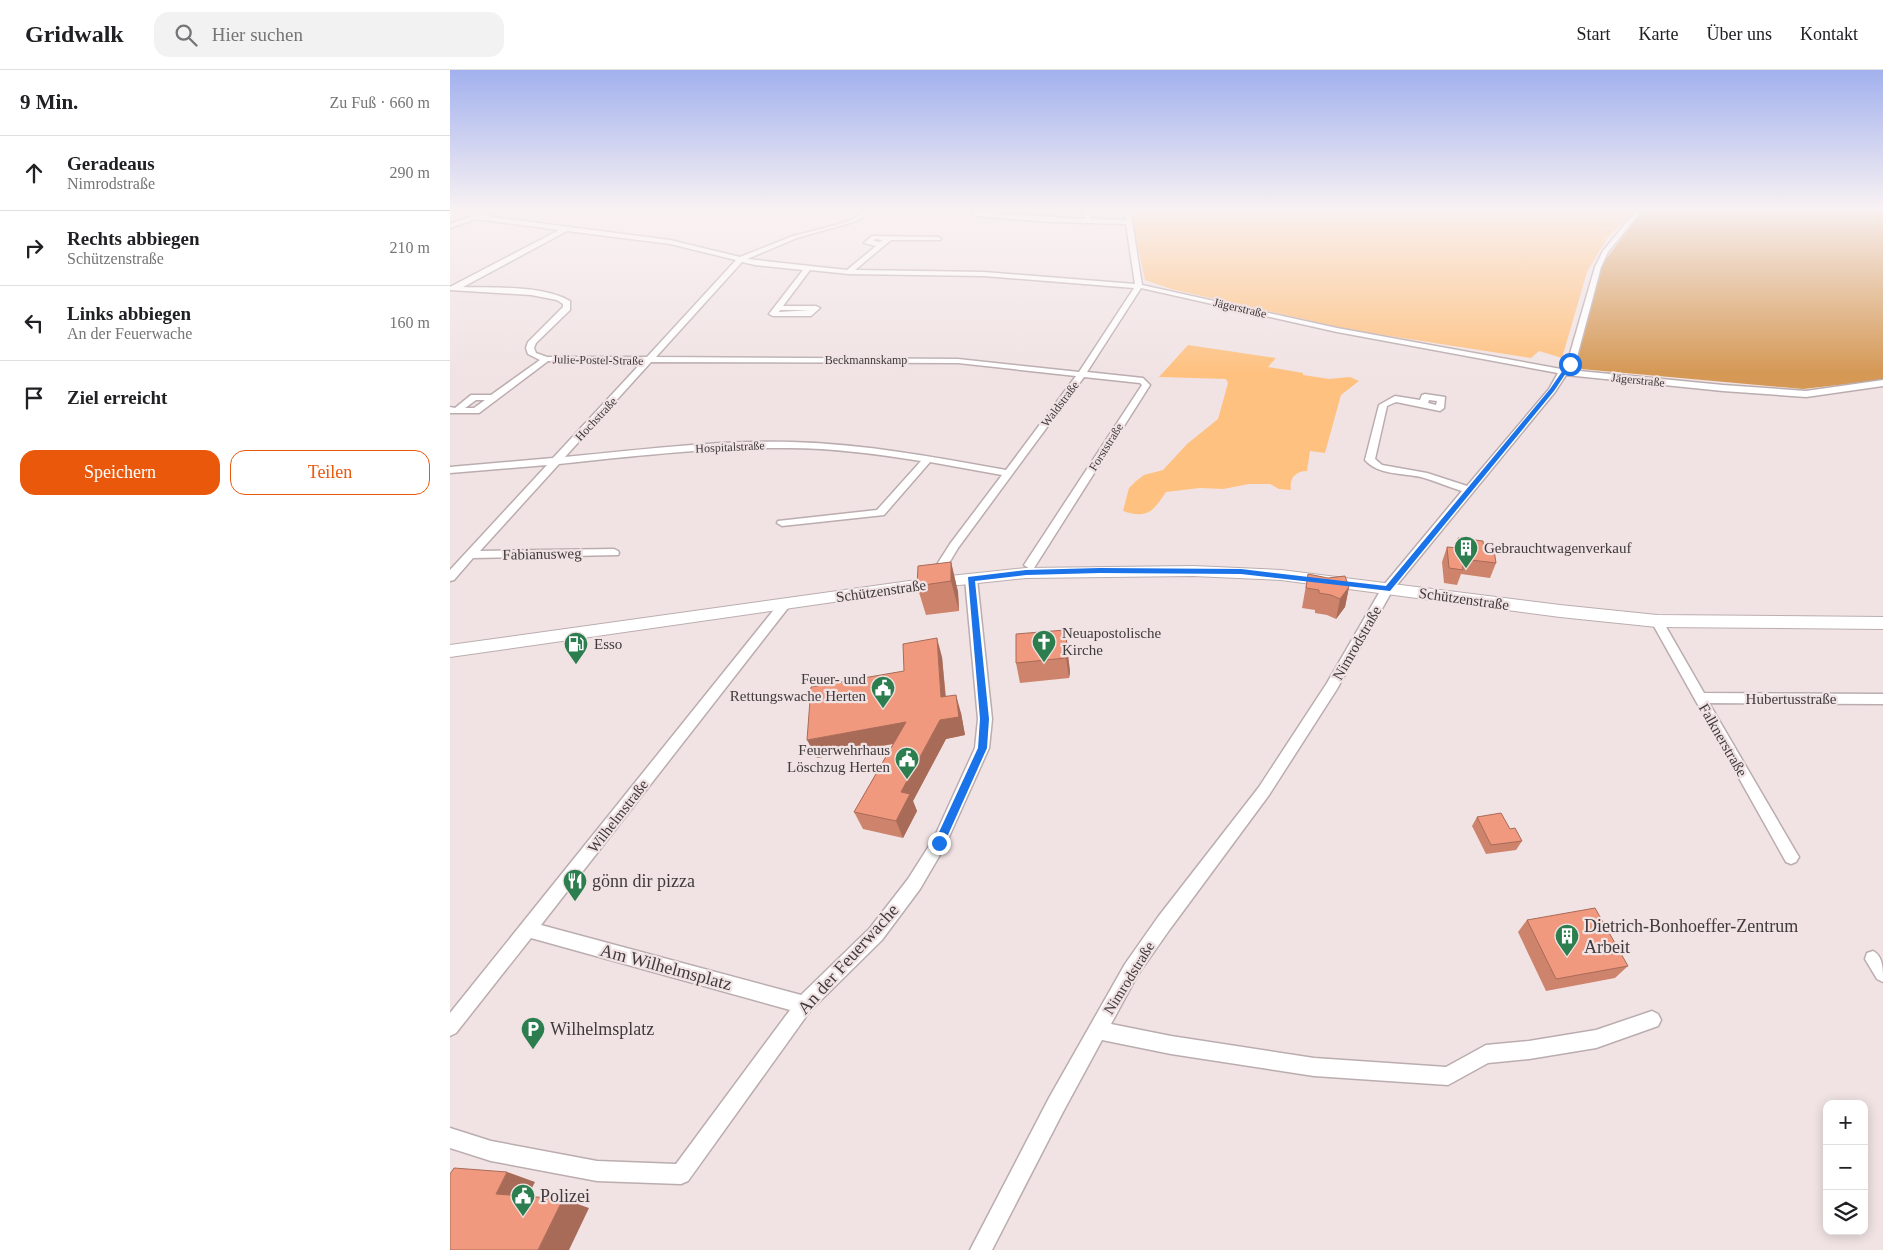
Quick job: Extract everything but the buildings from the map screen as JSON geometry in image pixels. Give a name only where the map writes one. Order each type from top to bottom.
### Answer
[{"type":"main road","name":"Schützenstraße","points":[[450,651],[931,583],[1026,573],[1072,572],[1222,571],[1281,575],[1560,612],[1657,621],[1883,623]]},
{"type":"street","points":[[452,290],[502,263]]},
{"type":"street","name":"Hochstraße","points":[[450,577],[737,263]]},
{"type":"street","name":"Jägerstraße","points":[[756,263],[849,272],[984,274],[1139,286],[1336,330],[1565,372],[1723,388],[1806,394],[1883,383]]},
{"type":"street","points":[[849,272],[859,263]]},
{"type":"street","points":[[1135,263],[1139,286]]},
{"type":"street","name":"Nimrodstraße","points":[[980,1250],[1096,1030],[1131,970],[1153,938],[1227,842],[1288,756],[1332,686],[1388,589],[1565,372],[1572,357],[1600,263]]},
{"type":"street","points":[[778,308],[816,308],[811,314],[773,314],[808,268]]},
{"type":"street","name":"Waldstraße","points":[[931,583],[954,546],[1082,374],[1139,286]]},
{"type":"street","name":"Julie-Postel-Straße","points":[[452,290],[548,295],[563,298],[568,303],[567,308],[532,342],[530,348],[532,354],[546,359],[650,360]]},
{"type":"street","name":"Julie-Postel-Straße","points":[[454,410],[476,411],[546,359]]},
{"type":"street","name":"Beckmannskamp","points":[[650,360],[958,361],[1082,374]]},
{"type":"street","name":"Forststraße","points":[[1030,565],[1146,384],[1143,381],[1082,374]]},
{"type":"street","points":[[1424,403],[1395,399],[1383,405],[1370,460],[1379,467],[1424,474],[1468,490]]},
{"type":"street","name":"Hospitalstraße","points":[[450,470],[557,461],[607,454],[741,445],[790,445],[863,449],[1008,473]]},
{"type":"street","points":[[782,523],[880,513],[928,459]]},
{"type":"street","name":"Fabianusweg","points":[[470,555],[614,553]]},
{"type":"street","name":"An der Feuerwache","points":[[450,1138],[491,1151],[597,1171],[681,1174],[804,1005],[876,934],[914,884],[939,843],[982,748],[985,719],[971,578]]},
{"type":"street","name":"Wilhelmstraße","points":[[450,1027],[784,605]]},
{"type":"street","name":"Falknerstraße","points":[[1657,621],[1791,856]]},
{"type":"street","name":"Hubertusstraße","points":[[1700,698],[1883,699]]},
{"type":"street","name":"Am Wilhelmsplatz","points":[[528,929],[804,1005]]},
{"type":"street","name":"Nimrodstraße","points":[[1096,1030],[1171,1045],[1314,1067],[1448,1076],[1486,1054],[1529,1050],[1596,1039],[1652,1020]]},
{"type":"shaded area","points":[[1141,263],[1592,263],[1587,272],[1562,358],[1539,351],[1531,358],[1351,330],[1171,289],[1145,280]]},
{"type":"shaded area","points":[[1603,263],[1883,263],[1883,380],[1803,389],[1570,368],[1599,268]]},
{"type":"shaded area","points":[[1188,345],[1276,358],[1268,367],[1303,373],[1303,375],[1329,379],[1350,377],[1359,381],[1341,395],[1325,453],[1310,451],[1307,471],[1299,472],[1294,476],[1291,482],[1291,490],[1279,489],[1270,484],[1249,484],[1223,489],[1200,488],[1166,492],[1157,505],[1149,512],[1138,514],[1123,511],[1129,488],[1136,481],[1144,475],[1163,470],[1187,444],[1218,419],[1228,383],[1226,379],[1159,377]]},
{"type":"place","name":"Gebrauchtwagenverkauf","points":[[1466,569]]},
{"type":"place","name":"Neuapostolische Kirche","points":[[1044,663]]},
{"type":"place","name":"Esso","points":[[576,665]]},
{"type":"place","name":"Feuer- und Rettungswache Herten","points":[[883,709]]},
{"type":"place","name":"Feuerwehrhaus Löschzug Herten","points":[[907,780]]},
{"type":"place","name":"gönn dir pizza","points":[[575,902]]},
{"type":"place","name":"Dietrich-Bonhoeffer-Zentrum Arbeit","points":[[1567,957]]},
{"type":"place","name":"Wilhelmsplatz","points":[[533,1050]]},
{"type":"place","name":"Polizei","points":[[523,1217]]},
{"type":"route","points":[[939,843],[982,748],[985,719],[971,578],[1026,573],[1100,571],[1241,572],[1281,575],[1388,589],[1552,390],[1570,364]]}]
